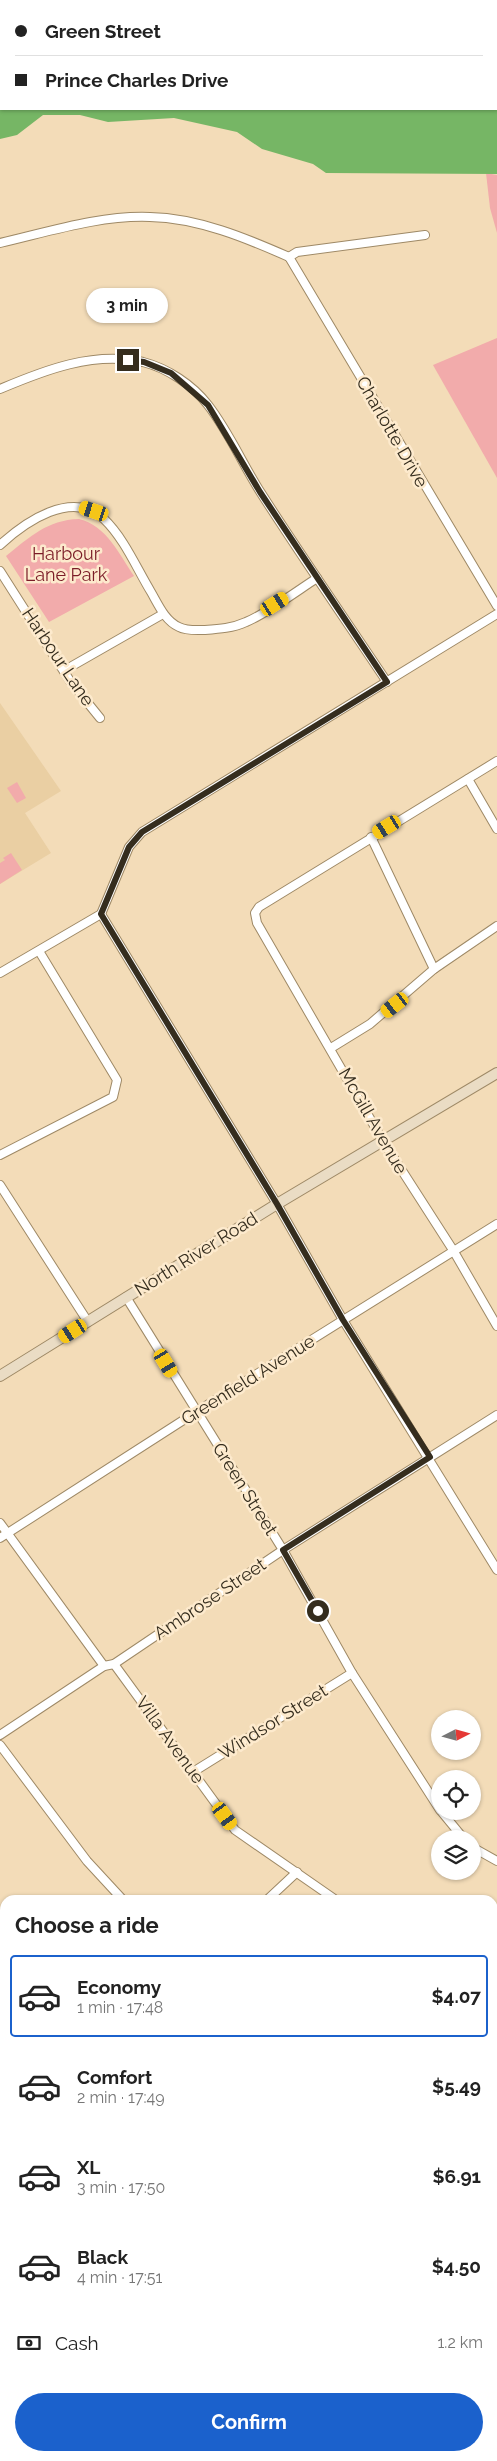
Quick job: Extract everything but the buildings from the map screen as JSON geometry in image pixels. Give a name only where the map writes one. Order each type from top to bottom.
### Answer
[{"type":"main road","name":"North River Road","points":[[0,1376],[277,1204],[497,1073]]},
{"type":"street","points":[[0,243],[119,218],[150,217],[200,224],[261,244],[289,257],[297,252],[425,235]]},
{"type":"street","name":"Charlotte Drive","points":[[289,257],[497,606]]},
{"type":"street","points":[[0,389],[35,374],[70,364],[112,358],[144,362],[171,373],[208,405],[260,492],[387,682]]},
{"type":"street","points":[[0,545],[26,523],[40,515],[67,508],[81,507],[94,511],[109,525],[163,614],[179,627],[196,630],[225,628],[247,622],[317,578]]},
{"type":"street","name":"Harbour Lane","points":[[0,571],[65,670],[70,681],[100,718]]},
{"type":"street","points":[[65,670],[163,614]]},
{"type":"street","points":[[0,973],[101,914],[129,847],[142,832],[497,614]]},
{"type":"street","points":[[434,969],[371,837],[497,761]]},
{"type":"street","points":[[468,779],[497,828]]},
{"type":"street","name":"McGill Avenue","points":[[371,837],[259,907],[255,913],[257,923],[332,1048],[383,1141],[453,1250],[497,1326]]},
{"type":"street","points":[[101,914],[277,1204],[343,1320],[430,1457],[497,1570]]},
{"type":"street","points":[[332,1048],[370,1024],[434,969],[497,926]]},
{"type":"street","points":[[0,1155],[113,1097],[116,1088],[117,1080],[39,951]]},
{"type":"street","points":[[0,1185],[88,1322]]},
{"type":"street","name":"Greenfield Avenue","points":[[0,1538],[196,1412],[497,1224]]},
{"type":"street","name":"Green Street","points":[[126,1297],[283,1550],[352,1673],[431,1797]]},
{"type":"street","name":"Ambrose Street","points":[[0,1735],[104,1666],[114,1664],[283,1550],[497,1415]]},
{"type":"street","points":[[0,1523],[104,1666]]},
{"type":"street","name":"Villa Avenue","points":[[114,1664],[235,1830],[254,1845],[329,1895]]},
{"type":"street","name":"Windsor Street","points":[[193,1772],[352,1673]]},
{"type":"street","points":[[0,1745],[86,1861],[118,1895]]},
{"type":"street","name":"Green Street","points":[[448,1820],[456,1830]]},
{"type":"street","points":[[481,1852],[497,1860]]},
{"type":"street","points":[[272,1895],[297,1872]]},
{"type":"shaded area","points":[[0,110],[497,110],[497,174],[326,173],[313,164],[262,149],[237,132],[174,118],[108,122],[80,115],[43,115],[17,135],[0,139]]},
{"type":"shaded area","points":[[0,703],[61,791],[25,813],[51,853],[0,884]]},
{"type":"green space","points":[[486,173],[497,175],[497,233],[490,208]]},
{"type":"green space","points":[[497,338],[497,478],[433,365]]},
{"type":"green space","name":"Harbour Lane Park","points":[[79,519],[89,523],[105,534],[134,576],[49,622],[6,556],[31,536],[48,526]]},
{"type":"green space","points":[[17,782],[26,798],[17,803],[7,788]]},
{"type":"green space","points":[[11,853],[22,870],[0,884],[0,863],[5,860],[3,858]]},
{"type":"route","points":[[128,360],[144,362],[171,373],[190,387],[208,405],[260,492],[387,682],[142,832],[129,847],[109,899],[101,914],[277,1204],[343,1320],[430,1457],[283,1550],[318,1611]]}]
